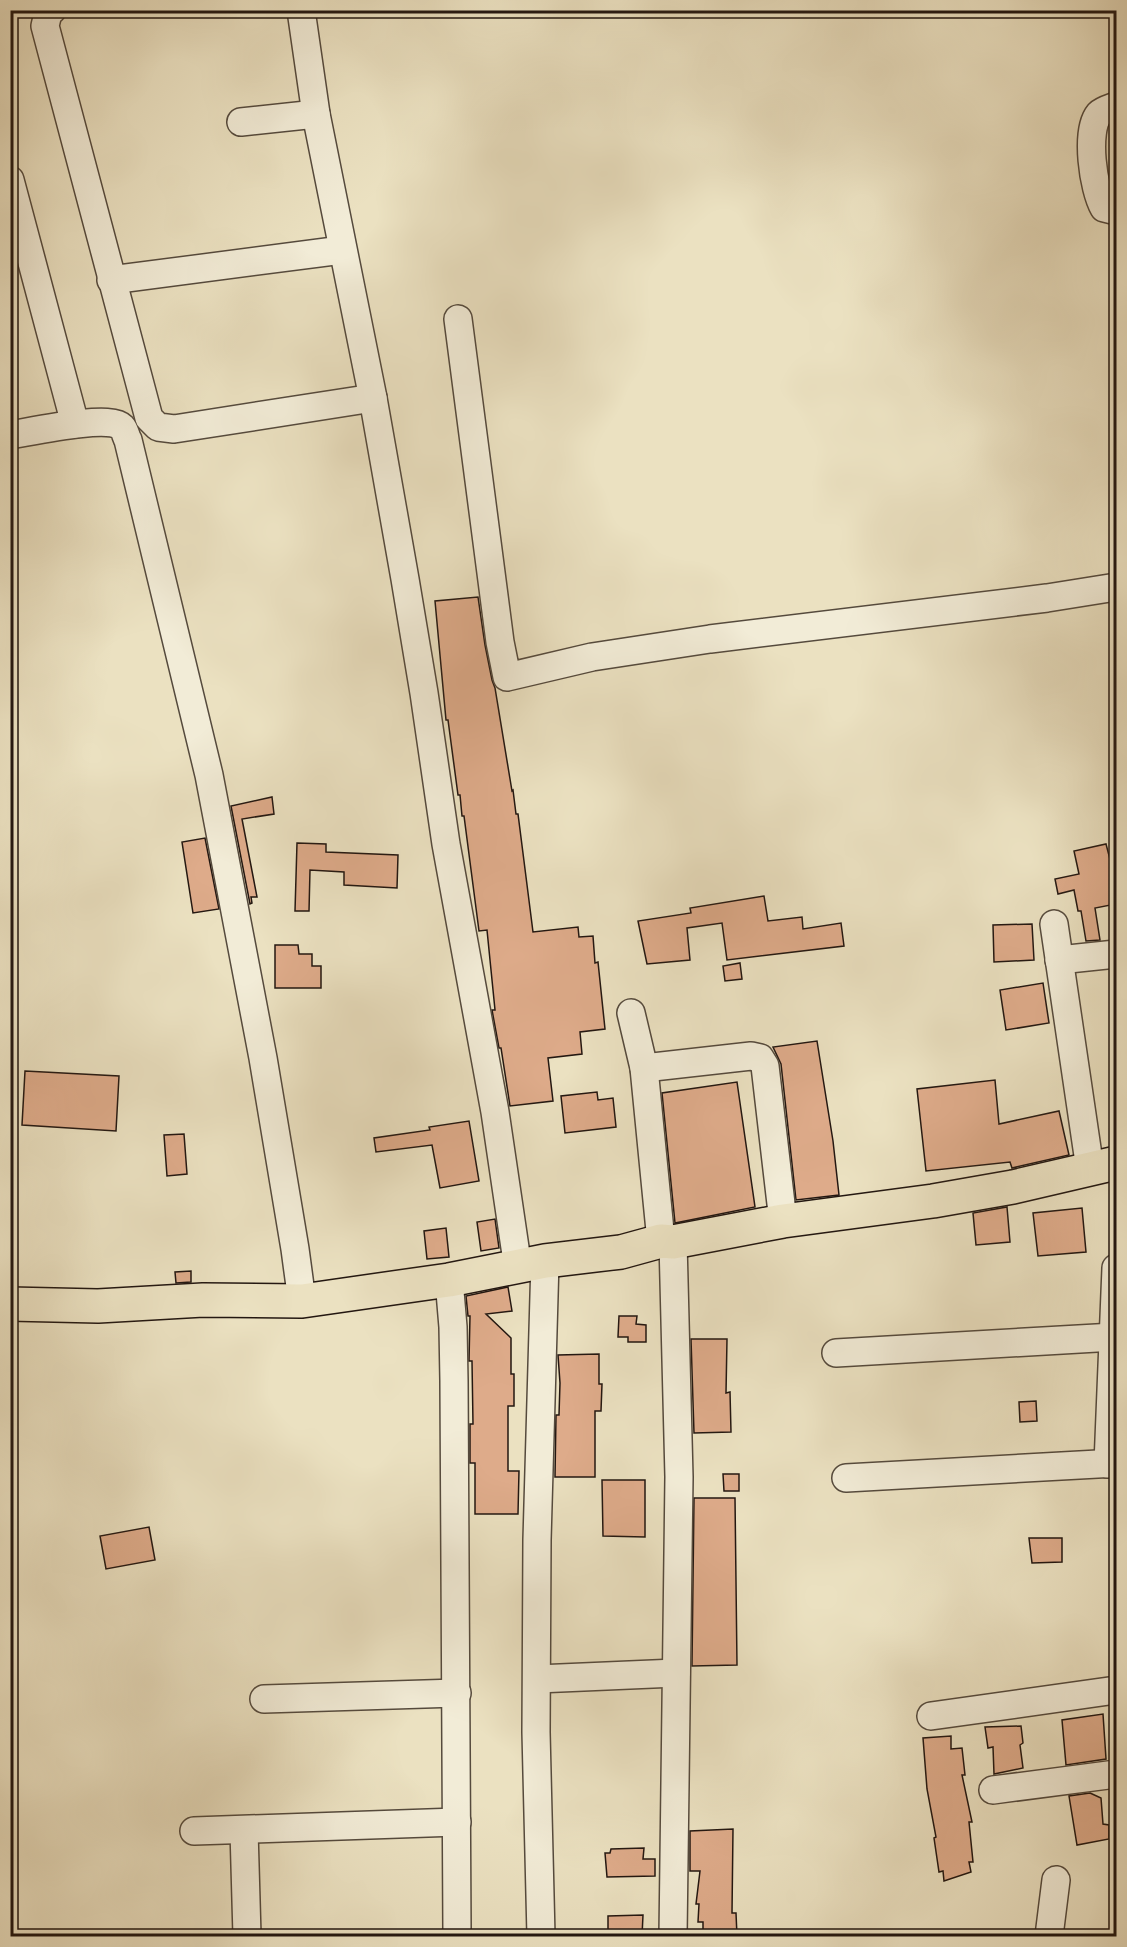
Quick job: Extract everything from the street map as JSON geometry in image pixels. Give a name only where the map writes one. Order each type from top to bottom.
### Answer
[{"type":"main road","points":[[10,1304],[98,1306],[203,1299],[302,1300],[448,1280],[621,1252],[667,1241],[783,1221],[933,1201],[1013,1187],[1103,1166]]},
{"type":"street","points":[[52,10],[48,13],[45,26],[149,418],[158,427],[174,429],[373,398]]},
{"type":"street","points":[[301,10],[316,114],[373,398],[424,693],[448,855],[495,1112],[531,1265],[537,1540],[541,1936]]},
{"type":"street","points":[[1116,106],[1101,112],[1092,125],[1092,156],[1098,197],[1104,208],[1116,211]]},
{"type":"street","points":[[241,122],[316,114]]},
{"type":"street","points":[[10,180],[75,424]]},
{"type":"street","points":[[111,280],[342,250]]},
{"type":"street","points":[[458,319],[500,642],[507,677],[592,657],[1116,587]]},
{"type":"street","points":[[10,435],[75,424],[111,422],[122,427],[128,440],[211,786],[263,1058],[296,1249],[302,1300]]},
{"type":"street","points":[[1054,924],[1059,960],[1103,1166]]},
{"type":"street","points":[[1059,960],[1116,954]]},
{"type":"street","points":[[631,1013],[644,1068],[667,1241],[679,1477],[673,1936]]},
{"type":"street","points":[[644,1068],[751,1056],[760,1058],[765,1066],[783,1221]]},
{"type":"street","points":[[846,1478],[1112,1463],[1116,1268]]},
{"type":"street","points":[[448,1280],[454,1349],[457,1693],[457,1932],[455,1936]]},
{"type":"street","points":[[836,1353],[1114,1337]]},
{"type":"street","points":[[537,1679],[676,1673]]},
{"type":"street","points":[[931,1716],[1116,1690]]},
{"type":"street","points":[[264,1699],[457,1693]]},
{"type":"street","points":[[993,1790],[1116,1774]]},
{"type":"street","points":[[194,1832],[457,1822]]},
{"type":"street","points":[[244,1830],[247,1936]]},
{"type":"street","points":[[1049,1936],[1056,1880]]},
{"type":"building","points":[[478,597],[516,814],[518,814],[533,932],[578,927],[579,937],[593,936],[605,1029],[580,1032],[582,1054],[548,1058],[553,1101],[510,1106],[501,1048],[499,1048],[492,1010],[495,1010],[487,930],[479,931],[464,816],[462,816],[460,795],[458,795],[448,720],[446,720],[435,601]]},
{"type":"building","points":[[272,797],[274,814],[242,819],[257,897],[251,897],[252,903],[250,904],[231,806]]},
{"type":"building","points":[[205,838],[219,909],[193,913],[182,842]]},
{"type":"building","points":[[297,843],[326,844],[326,852],[398,855],[397,888],[344,885],[344,872],[310,870],[309,911],[295,911]]},
{"type":"building","points":[[1106,844],[1112,867],[1116,867],[1116,904],[1095,908],[1100,940],[1086,941],[1081,911],[1078,911],[1074,890],[1058,894],[1055,879],[1079,874],[1074,851]]},
{"type":"building","points":[[764,896],[768,921],[802,917],[803,929],[841,923],[844,946],[727,960],[722,923],[687,928],[690,960],[647,964],[638,921],[691,913],[690,908]]},
{"type":"building","points":[[1032,924],[1034,960],[994,962],[993,925]]},
{"type":"building","points":[[275,945],[298,945],[299,954],[312,954],[312,966],[321,966],[321,988],[275,988]]},
{"type":"building","points":[[740,963],[742,979],[725,981],[723,966]]},
{"type":"building","points":[[1043,983],[1049,1023],[1006,1030],[1000,990]]},
{"type":"building","points":[[817,1041],[839,1195],[796,1200],[781,1064],[773,1047]]},
{"type":"building","points":[[25,1071],[119,1076],[116,1131],[22,1125]]},
{"type":"building","points":[[995,1080],[999,1124],[1059,1111],[1069,1155],[1012,1168],[1010,1162],[926,1171],[917,1089]]},
{"type":"building","points":[[737,1082],[755,1207],[675,1223],[662,1093]]},
{"type":"building","points":[[597,1092],[598,1100],[613,1098],[616,1127],[565,1133],[561,1096]]},
{"type":"building","points":[[469,1121],[479,1181],[440,1188],[432,1145],[376,1152],[374,1138],[430,1130],[429,1127]]},
{"type":"building","points":[[184,1134],[187,1174],[167,1176],[164,1135]]},
{"type":"building","points":[[1007,1207],[1010,1242],[976,1245],[973,1213]]},
{"type":"building","points":[[1082,1208],[1086,1252],[1038,1256],[1033,1213]]},
{"type":"building","points":[[495,1219],[499,1248],[481,1251],[477,1222]]},
{"type":"building","points":[[446,1228],[449,1257],[427,1259],[424,1231]]},
{"type":"building","points":[[191,1271],[191,1282],[176,1283],[175,1272]]},
{"type":"building","points":[[508,1287],[512,1311],[486,1314],[511,1338],[514,1406],[508,1406],[508,1471],[519,1471],[518,1514],[475,1514],[475,1463],[470,1463],[470,1424],[473,1424],[472,1361],[469,1361],[470,1316],[468,1316],[466,1296]]},
{"type":"building","points":[[619,1316],[637,1316],[636,1324],[646,1325],[646,1342],[628,1342],[628,1337],[618,1337]]},
{"type":"building","points":[[691,1339],[727,1339],[726,1393],[730,1392],[731,1432],[694,1433]]},
{"type":"building","points":[[599,1354],[599,1384],[602,1384],[601,1411],[595,1411],[595,1477],[555,1477],[556,1415],[559,1415],[560,1383],[558,1355]]},
{"type":"building","points":[[1036,1401],[1037,1421],[1020,1422],[1019,1402]]},
{"type":"building","points":[[723,1474],[739,1474],[739,1491],[724,1491]]},
{"type":"building","points":[[602,1480],[645,1480],[645,1537],[603,1536]]},
{"type":"building","points":[[694,1498],[735,1498],[737,1665],[692,1666]]},
{"type":"building","points":[[149,1527],[155,1560],[106,1569],[100,1536]]},
{"type":"building","points":[[1029,1538],[1062,1538],[1062,1562],[1032,1563]]},
{"type":"building","points":[[1103,1714],[1106,1759],[1066,1765],[1062,1720]]},
{"type":"building","points":[[1021,1726],[1023,1743],[1020,1745],[1023,1768],[994,1774],[993,1747],[988,1748],[985,1727]]},
{"type":"building","points":[[951,1736],[951,1749],[962,1748],[965,1775],[962,1775],[972,1822],[969,1822],[973,1862],[969,1862],[971,1872],[944,1881],[943,1871],[939,1872],[934,1838],[936,1837],[927,1789],[923,1738]]},
{"type":"building","points":[[1090,1793],[1101,1798],[1103,1824],[1109,1825],[1109,1839],[1077,1845],[1069,1796]]},
{"type":"building","points":[[733,1829],[732,1913],[736,1913],[737,1936],[703,1936],[703,1922],[698,1922],[699,1904],[696,1904],[700,1871],[690,1871],[690,1831]]},
{"type":"building","points":[[644,1848],[643,1859],[655,1859],[655,1876],[607,1877],[605,1853],[610,1853],[611,1849]]},
{"type":"building","points":[[643,1915],[642,1936],[608,1936],[608,1916]]}]
